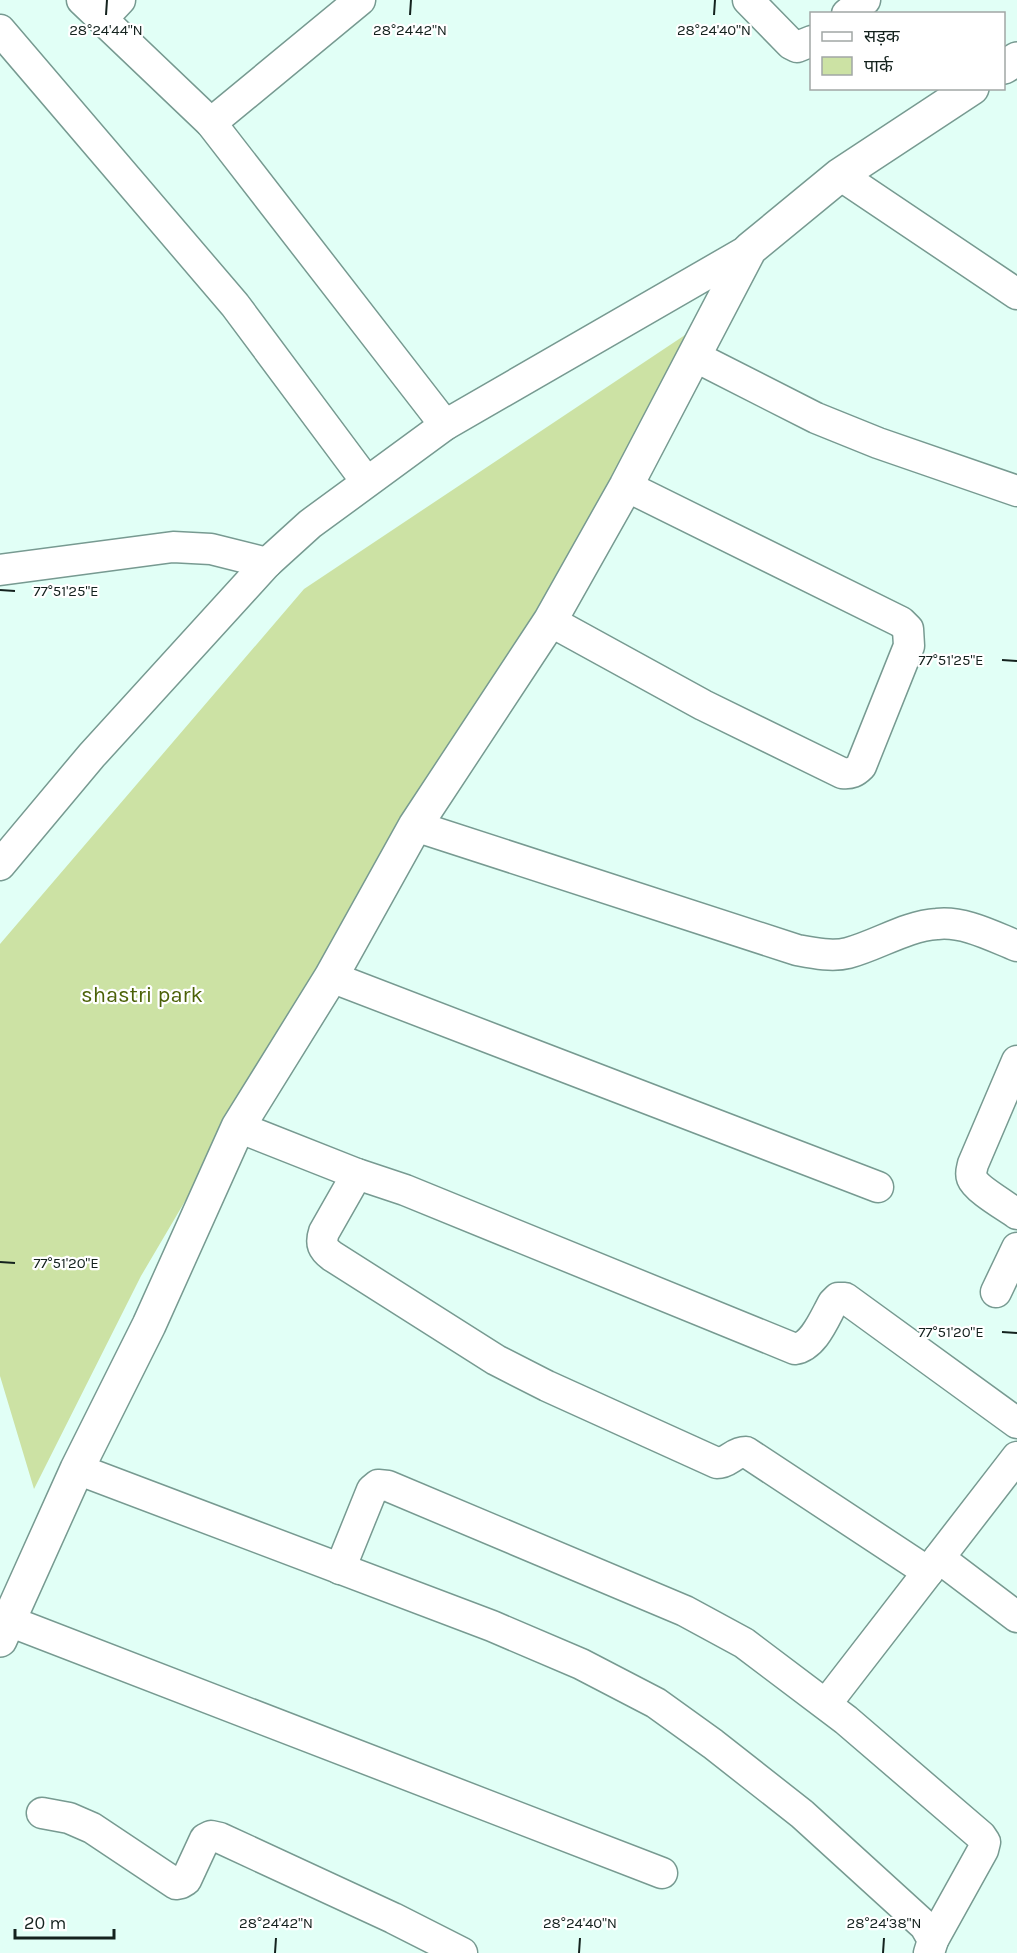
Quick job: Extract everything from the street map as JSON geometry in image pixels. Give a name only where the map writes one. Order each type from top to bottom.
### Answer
[{"type":"street","points":[[211,123],[360,0]]},
{"type":"street","points":[[748,0],[791,44],[797,47],[810,42]]},
{"type":"street","points":[[850,12],[865,0]]},
{"type":"street","points":[[102,6],[211,123],[445,425]]},
{"type":"street","points":[[0,30],[236,305],[366,481]]},
{"type":"street","points":[[0,865],[92,755],[267,563],[310,524],[445,425],[750,249],[840,175],[969,90]]},
{"type":"street","points":[[840,175],[1017,294]]},
{"type":"street","points":[[662,1874],[5,1630],[77,1469],[149,1325],[238,1127],[331,977],[415,826],[550,621],[626,486],[750,249]]},
{"type":"street","points":[[694,356],[816,418],[878,443],[1017,491]]},
{"type":"street","points":[[550,621],[703,705],[842,773],[855,772],[861,766],[909,646],[908,629],[902,622],[626,486]]},
{"type":"street","points":[[0,570],[173,547],[211,549],[267,563]]},
{"type":"street","points":[[415,826],[797,950],[818,954],[846,953],[918,927],[938,923],[960,925],[1017,946]]},
{"type":"street","points":[[331,977],[878,1187]]},
{"type":"street","points":[[1017,1061],[973,1164],[971,1175],[973,1182],[980,1188],[1017,1214]]},
{"type":"street","points":[[238,1127],[357,1174],[405,1190],[795,1349],[803,1348],[809,1343],[833,1304],[838,1298],[845,1298],[1017,1423]]},
{"type":"street","points":[[357,1174],[324,1232],[321,1241],[324,1250],[496,1360],[547,1386],[717,1463],[724,1463],[739,1452],[746,1452],[1017,1617]]},
{"type":"street","points":[[996,1292],[1017,1248]]},
{"type":"street","points":[[826,1704],[1017,1457]]},
{"type":"street","points":[[77,1469],[492,1626],[581,1664],[656,1703],[713,1744],[802,1815],[925,1926],[931,1947]]},
{"type":"street","points":[[340,1569],[372,1490],[378,1485],[388,1486],[685,1611],[744,1643],[826,1704],[981,1836],[985,1842],[983,1850],[931,1947]]},
{"type":"street","points":[[42,1813],[69,1818],[92,1828],[176,1884],[186,1880],[205,1839],[211,1836],[220,1838],[393,1918],[462,1953]]},
{"type":"green space","name":"shastri park","points":[[715,315],[543,606],[444,761],[141,1276],[34,1489],[0,1376],[0,944],[304,589]]}]
